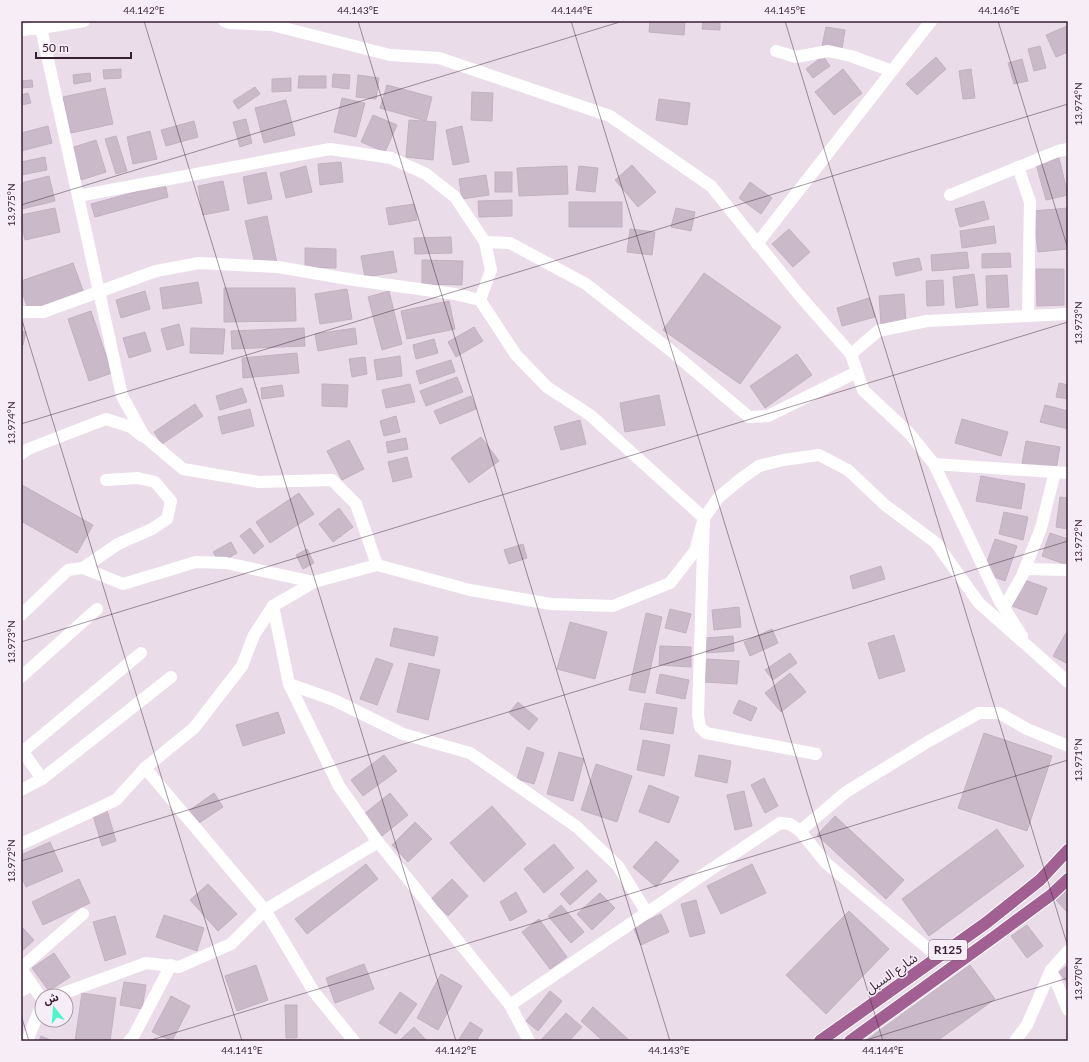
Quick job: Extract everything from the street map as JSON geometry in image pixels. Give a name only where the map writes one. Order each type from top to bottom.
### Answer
[{"type":"main road","name":"شارع السبل","points":[[820,1041],[986,922],[1040,880],[1068,850]]},
{"type":"main road","name":"R125","points":[[850,1041],[1051,895],[1068,879]]},
{"type":"street","points":[[21,30],[84,21]]},
{"type":"street","points":[[224,21],[230,23],[272,25],[390,55],[439,58],[610,116],[711,186],[800,296],[851,354],[863,390],[908,433],[934,464],[1004,608],[1030,649]]},
{"type":"street","points":[[757,244],[931,21]]},
{"type":"street","points":[[41,28],[122,396],[144,436],[182,469]]},
{"type":"street","points":[[776,51],[796,57],[828,51],[851,56],[892,71]]},
{"type":"street","points":[[78,196],[330,149],[391,158],[426,174],[455,197],[485,242],[492,270],[480,300]]},
{"type":"street","points":[[950,195],[1058,151],[1068,149]]},
{"type":"street","points":[[1018,167],[1030,202],[1028,316]]},
{"type":"street","points":[[485,242],[510,243],[586,284],[670,350],[749,417],[768,416],[857,372]]},
{"type":"street","points":[[21,312],[43,312],[156,271],[199,263],[278,267],[354,280],[455,294],[480,300],[516,355],[547,387],[590,415],[704,518],[698,716],[700,727],[706,733],[816,754]]},
{"type":"street","points":[[851,354],[878,331],[927,321],[1068,314]]},
{"type":"street","points":[[21,454],[28,448],[106,419],[131,427],[182,469],[259,482],[332,480],[356,504],[377,565]]},
{"type":"street","points":[[21,844],[116,800],[145,768],[194,728],[242,666],[254,635],[273,606],[314,582],[377,565],[477,592],[551,604],[614,606],[670,583],[695,550],[704,518],[720,497],[759,466],[783,460],[819,455],[848,470],[885,505],[936,543],[979,603],[1068,682]]},
{"type":"street","points":[[934,464],[1068,473]]},
{"type":"street","points":[[1004,608],[1025,570],[1040,528],[1055,472]]},
{"type":"street","points":[[21,615],[68,570],[83,568],[118,544],[152,529],[167,519],[171,501],[155,482],[138,478],[106,480]]},
{"type":"street","points":[[83,568],[123,584],[196,562],[226,563],[314,582]]},
{"type":"street","points":[[1025,570],[1068,570]]},
{"type":"street","points":[[273,606],[289,684],[339,786],[378,842],[510,1005],[530,1041]]},
{"type":"street","points":[[21,677],[97,609]]},
{"type":"street","points":[[42,779],[22,752],[141,653]]},
{"type":"street","points":[[21,790],[42,779],[171,677]]},
{"type":"street","points":[[289,684],[334,700],[403,734],[470,753],[577,827],[618,866],[647,913]]},
{"type":"street","points":[[800,832],[846,792],[929,741],[979,713],[999,712],[1027,729],[1068,746]]},
{"type":"street","points":[[145,768],[265,910],[314,992],[354,1041]]},
{"type":"street","points":[[510,1005],[780,823],[790,824],[800,832],[826,863],[938,957]]},
{"type":"street","points":[[74,989],[146,963],[179,966],[231,944],[265,910],[378,842]]},
{"type":"street","points":[[34,988],[21,968],[83,914]]},
{"type":"street","points":[[1015,1041],[1027,1025],[1051,970],[1068,952]]},
{"type":"street","points":[[129,1041],[133,1037],[171,965]]},
{"type":"street","points":[[1051,970],[1068,1010]]},
{"type":"street","points":[[21,991],[32,985]]},
{"type":"street","points":[[27,1041],[34,1024]]},
{"type":"building","points":[[650,21],[685,21],[684,35],[649,32]]},
{"type":"building","points":[[703,21],[720,21],[720,30],[702,29]]},
{"type":"building","points":[[1067,26],[1068,52],[1056,57],[1046,35]]},
{"type":"building","points":[[826,27],[845,30],[842,49],[822,46]]},
{"type":"building","points":[[1040,46],[1046,68],[1034,71],[1028,49]]},
{"type":"building","points":[[823,56],[830,66],[813,78],[806,69]]},
{"type":"building","points":[[936,57],[946,69],[917,95],[906,84]]},
{"type":"building","points":[[1022,59],[1028,81],[1014,84],[1008,63]]},
{"type":"building","points":[[121,69],[121,78],[104,79],[103,70]]},
{"type":"building","points":[[843,69],[862,93],[834,115],[815,92]]},
{"type":"building","points":[[971,69],[975,98],[963,99],[959,71]]},
{"type":"building","points":[[90,73],[91,81],[74,84],[73,75]]},
{"type":"building","points":[[333,74],[350,75],[349,89],[332,87]]},
{"type":"building","points":[[358,75],[379,78],[376,99],[356,97]]},
{"type":"building","points":[[299,76],[326,76],[326,88],[298,88]]},
{"type":"building","points":[[291,78],[291,91],[272,92],[272,79]]},
{"type":"building","points":[[32,80],[33,87],[21,88],[21,81]]},
{"type":"building","points":[[387,85],[432,97],[426,121],[380,108]]},
{"type":"building","points":[[255,87],[260,94],[238,109],[233,101]]},
{"type":"building","points":[[105,88],[113,124],[71,133],[63,97]]},
{"type":"building","points":[[472,92],[493,93],[492,121],[471,120]]},
{"type":"building","points":[[28,93],[31,103],[21,105],[21,95]]},
{"type":"building","points":[[342,98],[365,103],[356,137],[334,132]]},
{"type":"building","points":[[659,99],[690,103],[687,125],[656,120]]},
{"type":"building","points":[[286,100],[295,135],[264,143],[255,108]]},
{"type":"building","points":[[373,115],[397,125],[385,152],[361,142]]},
{"type":"building","points":[[246,119],[252,143],[240,147],[233,122]]},
{"type":"building","points":[[409,120],[436,122],[433,160],[406,157]]},
{"type":"building","points":[[194,121],[198,137],[166,146],[161,130]]},
{"type":"building","points":[[48,126],[52,143],[21,151],[21,133]]},
{"type":"building","points":[[462,126],[469,162],[453,165],[446,130]]},
{"type":"building","points":[[150,131],[157,159],[133,164],[127,137]]},
{"type":"building","points":[[116,136],[127,171],[116,174],[105,139]]},
{"type":"building","points":[[96,140],[106,172],[81,180],[71,148]]},
{"type":"building","points":[[45,157],[47,170],[21,175],[21,162]]},
{"type":"building","points":[[1059,158],[1068,195],[1046,200],[1036,164]]},
{"type":"building","points":[[341,162],[343,182],[320,185],[318,164]]},
{"type":"building","points":[[632,165],[656,192],[638,207],[615,180]]},
{"type":"building","points":[[306,166],[312,192],[286,198],[280,173]]},
{"type":"building","points":[[567,166],[568,194],[519,196],[517,168]]},
{"type":"building","points":[[579,166],[598,168],[595,192],[576,190]]},
{"type":"building","points":[[266,172],[272,199],[248,204],[243,177]]},
{"type":"building","points":[[495,172],[512,172],[512,192],[495,192]]},
{"type":"building","points":[[486,175],[489,195],[462,199],[459,179]]},
{"type":"building","points":[[49,176],[55,201],[22,209],[21,183]]},
{"type":"building","points":[[223,181],[229,210],[203,215],[198,186]]},
{"type":"building","points":[[750,182],[772,198],[761,214],[739,198]]},
{"type":"building","points":[[165,184],[168,197],[95,217],[91,204]]},
{"type":"building","points":[[512,200],[512,216],[479,217],[478,201]]},
{"type":"building","points":[[984,201],[989,219],[960,227],[955,209]]},
{"type":"building","points":[[569,202],[622,202],[622,227],[569,227]]},
{"type":"building","points":[[414,204],[417,220],[389,225],[386,208]]},
{"type":"building","points":[[55,208],[60,232],[25,240],[21,215]]},
{"type":"building","points":[[676,208],[695,212],[691,231],[671,227]]},
{"type":"building","points":[[1068,208],[1068,249],[1038,252],[1033,211]]},
{"type":"building","points":[[267,216],[277,263],[256,268],[245,221]]},
{"type":"building","points":[[994,226],[996,243],[962,248],[960,231]]},
{"type":"building","points":[[630,229],[655,232],[652,255],[627,252]]},
{"type":"building","points":[[789,229],[810,252],[793,267],[772,244]]},
{"type":"building","points":[[451,237],[452,253],[415,254],[414,238]]},
{"type":"building","points":[[305,248],[336,249],[336,268],[305,267]]},
{"type":"building","points":[[393,251],[397,272],[365,277],[361,256]]},
{"type":"building","points":[[967,252],[969,268],[932,271],[931,255]]},
{"type":"building","points":[[1010,253],[1011,267],[982,268],[982,254]]},
{"type":"building","points":[[919,258],[922,270],[896,276],[893,263]]},
{"type":"building","points":[[422,260],[463,261],[462,285],[422,284]]},
{"type":"building","points":[[73,263],[85,296],[30,315],[21,289],[21,281]]},
{"type":"building","points":[[1036,269],[1064,269],[1064,305],[1037,306]]},
{"type":"building","points":[[704,273],[781,327],[740,384],[663,330]]},
{"type":"building","points":[[974,274],[978,305],[956,308],[953,277]]},
{"type":"building","points":[[1007,275],[1009,307],[987,308],[986,276]]},
{"type":"building","points":[[943,280],[944,305],[927,306],[926,281]]},
{"type":"building","points":[[198,282],[202,303],[163,309],[160,288]]},
{"type":"building","points":[[224,288],[295,288],[296,321],[224,322]]},
{"type":"building","points":[[347,289],[352,319],[320,324],[315,294]]},
{"type":"building","points":[[145,291],[150,309],[121,318],[116,300]]},
{"type":"building","points":[[389,291],[402,344],[382,350],[368,297]]},
{"type":"building","points":[[904,294],[906,322],[881,324],[879,296]]},
{"type":"building","points":[[869,298],[875,317],[842,326],[837,308]]},
{"type":"building","points":[[449,301],[455,329],[407,339],[401,311]]},
{"type":"building","points":[[91,311],[112,373],[89,381],[68,319]]},
{"type":"building","points":[[179,324],[184,345],[167,350],[161,329]]},
{"type":"building","points":[[474,327],[483,341],[456,357],[448,342]]},
{"type":"building","points":[[191,328],[225,329],[223,354],[190,353]]},
{"type":"building","points":[[304,328],[305,346],[232,349],[231,331]]},
{"type":"building","points":[[355,328],[357,344],[318,351],[315,334]]},
{"type":"building","points":[[21,331],[26,332],[23,345],[21,345]]},
{"type":"building","points":[[145,332],[151,351],[129,358],[123,338]]},
{"type":"building","points":[[434,339],[438,353],[416,359],[413,345]]},
{"type":"building","points":[[297,353],[299,373],[243,378],[242,358]]},
{"type":"building","points":[[797,354],[812,375],[765,408],[750,386]]},
{"type":"building","points":[[400,356],[402,376],[377,380],[374,360]]},
{"type":"building","points":[[365,357],[367,374],[352,377],[349,359]]},
{"type":"building","points":[[451,360],[455,372],[420,384],[416,371]]},
{"type":"building","points":[[457,377],[463,392],[426,406],[420,391]]},
{"type":"building","points":[[1059,383],[1068,385],[1068,399],[1056,397]]},
{"type":"building","points":[[322,384],[348,385],[347,407],[322,406]]},
{"type":"building","points":[[410,384],[415,402],[386,408],[382,390]]},
{"type":"building","points":[[282,385],[284,396],[262,399],[261,388]]},
{"type":"building","points":[[242,388],[247,402],[220,410],[216,396]]},
{"type":"building","points":[[659,395],[665,425],[625,432],[620,403]]},
{"type":"building","points":[[471,396],[476,409],[440,424],[434,411]]},
{"type":"building","points":[[195,404],[203,416],[162,444],[154,432]]},
{"type":"building","points":[[1045,405],[1068,411],[1068,429],[1040,422]]},
{"type":"building","points":[[250,409],[254,426],[222,434],[218,417]]},
{"type":"building","points":[[396,416],[400,432],[384,436],[380,421]]},
{"type":"building","points":[[962,419],[1008,432],[1001,456],[955,443]]},
{"type":"building","points":[[580,420],[586,444],[561,450],[554,427]]},
{"type":"building","points":[[481,437],[499,461],[469,483],[451,458]]},
{"type":"building","points":[[406,438],[408,449],[388,453],[386,442]]},
{"type":"building","points":[[349,440],[364,469],[342,480],[327,451]]},
{"type":"building","points":[[1026,441],[1060,447],[1056,470],[1022,464]]},
{"type":"building","points":[[407,457],[412,477],[393,482],[388,462]]},
{"type":"building","points":[[981,476],[1025,484],[1021,509],[976,501]]},
{"type":"building","points":[[22,485],[93,525],[77,553],[21,521]]},
{"type":"building","points":[[299,493],[314,514],[270,543],[256,522]]},
{"type":"building","points":[[1060,497],[1068,498],[1068,529],[1056,527]]},
{"type":"building","points":[[339,508],[353,527],[333,542],[319,524]]},
{"type":"building","points":[[1004,512],[1028,517],[1023,540],[999,534]]},
{"type":"building","points":[[250,528],[264,546],[254,554],[240,536]]},
{"type":"building","points":[[1050,533],[1068,539],[1067,565],[1042,556]]},
{"type":"building","points":[[995,539],[1017,546],[1005,581],[983,573]]},
{"type":"building","points":[[231,542],[237,553],[220,563],[213,552]]},
{"type":"building","points":[[523,544],[527,558],[509,564],[504,550]]},
{"type":"building","points":[[307,549],[314,563],[303,569],[296,555]]},
{"type":"building","points":[[881,566],[885,579],[853,589],[850,576]]},
{"type":"building","points":[[1022,579],[1047,588],[1037,615],[1012,606]]},
{"type":"building","points":[[739,607],[741,627],[714,630],[712,610]]},
{"type":"building","points":[[670,609],[691,614],[686,633],[665,628]]},
{"type":"building","points":[[646,613],[662,617],[645,693],[629,690]]},
{"type":"building","points":[[570,622],[607,632],[595,679],[557,669]]},
{"type":"building","points":[[394,628],[438,637],[434,656],[390,646]]},
{"type":"building","points":[[772,629],[778,643],[750,656],[744,642]]},
{"type":"building","points":[[1066,633],[1068,635],[1068,664],[1053,656]]},
{"type":"building","points":[[894,635],[905,671],[879,679],[868,643]]},
{"type":"building","points":[[733,636],[734,651],[706,653],[705,638]]},
{"type":"building","points":[[660,646],[691,647],[691,667],[659,665]]},
{"type":"building","points":[[790,653],[797,663],[773,680],[765,670]]},
{"type":"building","points":[[376,658],[393,664],[377,705],[360,699]]},
{"type":"building","points":[[707,659],[739,661],[737,684],[705,682]]},
{"type":"building","points":[[409,663],[440,670],[428,720],[397,712]]},
{"type":"building","points":[[790,673],[806,692],[781,712],[765,693]]},
{"type":"building","points":[[660,674],[689,680],[685,699],[656,693]]},
{"type":"building","points":[[739,700],[757,708],[751,721],[733,713]]},
{"type":"building","points":[[518,702],[538,719],[529,730],[509,713]]},
{"type":"building","points":[[645,703],[677,708],[673,734],[640,729]]},
{"type":"building","points":[[278,712],[285,733],[243,746],[236,725]]},
{"type":"building","points":[[984,733],[1052,756],[1027,831],[958,808]]},
{"type":"building","points":[[643,740],[670,745],[664,776],[637,770]]},
{"type":"building","points":[[527,747],[544,753],[534,784],[517,779]]},
{"type":"building","points":[[559,752],[584,759],[573,801],[547,794]]},
{"type":"building","points":[[384,755],[397,771],[363,796],[351,780]]},
{"type":"building","points":[[699,755],[731,761],[727,783],[695,776]]},
{"type":"building","points":[[596,764],[632,776],[617,822],[581,810]]},
{"type":"building","points":[[764,778],[778,806],[765,813],[751,785]]},
{"type":"building","points":[[649,785],[679,797],[669,823],[639,812]]},
{"type":"building","points":[[744,791],[752,826],[735,830],[727,795]]},
{"type":"building","points":[[214,793],[223,807],[196,825],[187,812]]},
{"type":"building","points":[[390,793],[408,815],[382,836],[364,814]]},
{"type":"building","points":[[492,806],[526,844],[484,882],[450,843]]},
{"type":"building","points":[[106,807],[116,841],[102,846],[92,812]]},
{"type":"building","points":[[835,816],[904,880],[886,899],[817,835]]},
{"type":"building","points":[[415,822],[432,839],[408,862],[392,845]]},
{"type":"building","points":[[997,829],[1024,866],[929,936],[902,899]]},
{"type":"building","points":[[656,841],[679,861],[656,887],[633,867]]},
{"type":"building","points":[[50,842],[63,871],[26,887],[21,876],[21,855]]},
{"type":"building","points":[[554,844],[574,868],[544,893],[524,869]]},
{"type":"building","points":[[366,864],[378,879],[307,934],[295,919]]},
{"type":"building","points":[[752,864],[766,893],[721,914],[707,886]]},
{"type":"building","points":[[587,870],[597,881],[570,905],[560,894]]},
{"type":"building","points":[[79,879],[90,903],[43,925],[32,902]]},
{"type":"building","points":[[452,879],[468,896],[448,916],[431,899]]},
{"type":"building","points":[[208,884],[237,914],[218,931],[190,900]]},
{"type":"building","points":[[1068,886],[1068,913],[1055,899]]},
{"type":"building","points":[[516,892],[527,912],[510,921],[500,902]]},
{"type":"building","points":[[600,893],[615,908],[592,930],[577,914]]},
{"type":"building","points":[[696,900],[705,933],[690,937],[681,904]]},
{"type":"building","points":[[561,905],[584,932],[571,943],[548,916]]},
{"type":"building","points":[[849,911],[889,949],[826,1014],[786,975]]},
{"type":"building","points":[[661,914],[669,932],[641,945],[633,927]]},
{"type":"building","points":[[164,915],[204,928],[197,951],[156,937]]},
{"type":"building","points":[[115,916],[126,954],[105,961],[93,922]]},
{"type":"building","points":[[539,919],[567,957],[550,969],[522,932]]},
{"type":"building","points":[[1027,925],[1043,946],[1027,958],[1011,936]]},
{"type":"building","points":[[21,926],[34,940],[21,952]]},
{"type":"building","points":[[54,953],[70,977],[54,988],[47,988],[32,968]]},
{"type":"building","points":[[364,964],[374,989],[335,1003],[326,978]]},
{"type":"building","points":[[256,965],[268,1000],[237,1011],[225,976]]},
{"type":"building","points":[[970,965],[995,999],[937,1041],[865,1041]]},
{"type":"building","points":[[1068,965],[1068,984],[1059,972]]},
{"type":"building","points":[[441,974],[462,986],[438,1030],[417,1018]]},
{"type":"building","points":[[124,982],[146,985],[142,1009],[120,1005]]},
{"type":"building","points":[[550,991],[562,1001],[538,1031],[526,1021]]},
{"type":"building","points":[[400,992],[417,1004],[396,1034],[379,1023]]},
{"type":"building","points":[[82,993],[116,998],[110,1041],[75,1041]]},
{"type":"building","points":[[171,996],[190,1006],[172,1041],[152,1032]]},
{"type":"building","points":[[285,1005],[297,1005],[297,1038],[286,1038]]},
{"type":"building","points":[[593,1007],[630,1041],[603,1041],[581,1021]]},
{"type":"building","points":[[566,1013],[582,1027],[569,1041],[540,1041]]},
{"type":"building","points":[[470,1022],[483,1030],[476,1041],[458,1041]]},
{"type":"building","points":[[414,1027],[427,1041],[399,1041]]},
{"type":"building","points":[[41,1036],[53,1041],[39,1041]]}]
